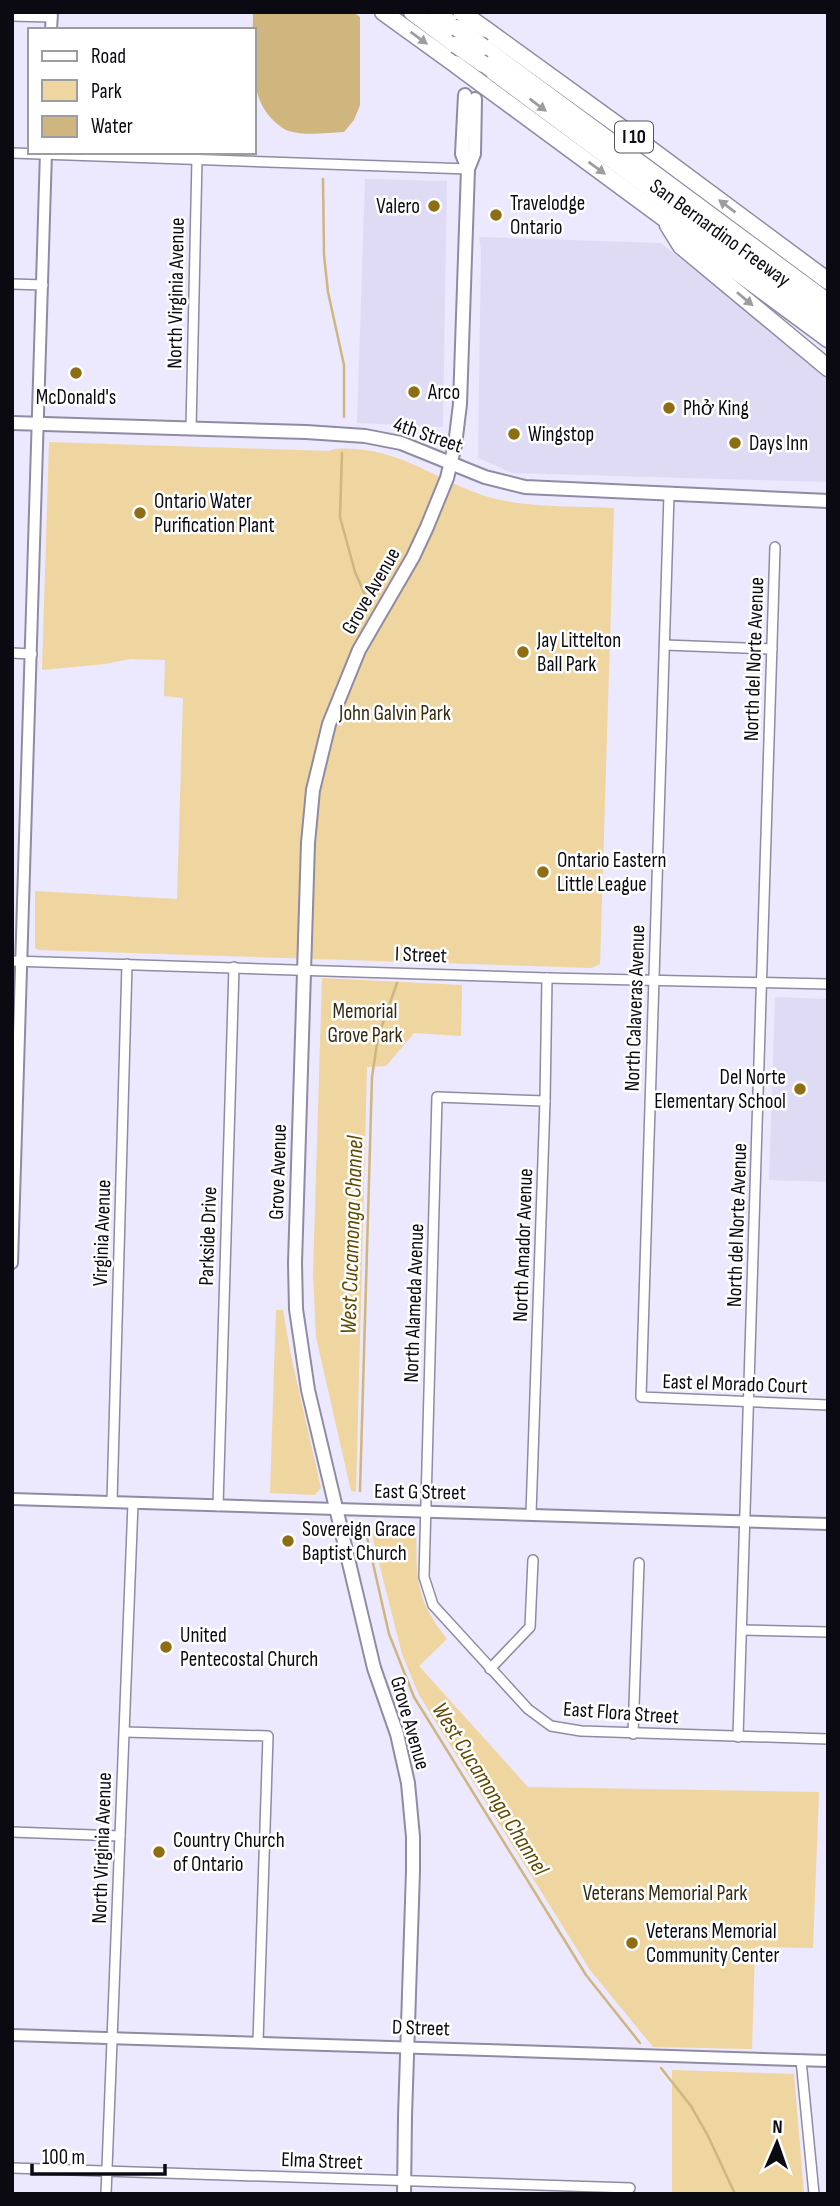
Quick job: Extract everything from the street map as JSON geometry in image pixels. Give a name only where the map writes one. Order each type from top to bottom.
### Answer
[{"type":"highway","name":"San Bernardino Freeway","points":[[383,12],[455,64],[474,93],[663,217],[828,339]]},
{"type":"highway","points":[[412,12],[828,321]]},
{"type":"highway","points":[[436,12],[459,20],[483,47],[828,302]]},
{"type":"highway","name":"San Bernardino Freeway","points":[[459,20],[485,29],[828,281]]},
{"type":"highway","points":[[663,217],[681,246],[828,368]]},
{"type":"highway","points":[[781,247],[828,268]]},
{"type":"main road","name":"Grove Avenue","points":[[404,2188],[413,1837],[408,1783],[397,1734],[374,1668],[308,1390],[296,1309],[295,1263],[308,843],[313,790],[329,724],[359,650],[428,527],[451,462],[460,404],[468,169],[474,154],[474,93]]},
{"type":"main road","name":"4th Street","points":[[12,424],[341,434],[401,443],[500,482],[525,487],[828,501]]},
{"type":"street","points":[[12,16],[52,14]]},
{"type":"street","points":[[12,1264],[17,961],[32,654],[46,154]]},
{"type":"street","points":[[71,154],[468,169]]},
{"type":"street","name":"North Virginia Avenue","points":[[191,429],[197,159]]},
{"type":"street","points":[[12,284],[43,285]]},
{"type":"street","name":"North Calaveras Avenue","points":[[641,1397],[669,494]]},
{"type":"street","name":"North del Norte Avenue","points":[[738,1737],[747,1521],[775,547]]},
{"type":"street","points":[[665,645],[772,649]]},
{"type":"street","points":[[12,653],[32,654]]},
{"type":"street","name":"I Street","points":[[17,961],[828,984]]},
{"type":"street","name":"Virginia Avenue","points":[[112,1502],[127,964]]},
{"type":"street","name":"Parkside Drive","points":[[218,1506],[234,967]]},
{"type":"street","name":"North Amador Avenue","points":[[531,1514],[547,978]]},
{"type":"street","name":"North Alameda Avenue","points":[[425,1511],[437,1097],[545,1101]]},
{"type":"street","name":"East el Morado Court","points":[[641,1397],[828,1405]]},
{"type":"street","name":"East G Street","points":[[12,1499],[828,1524]]},
{"type":"street","name":"North Virginia Avenue","points":[[106,2194],[133,1503]]},
{"type":"street","name":"East Flora Street","points":[[425,1511],[424,1577],[433,1605],[528,1709],[551,1726],[633,1734],[828,1739]]},
{"type":"street","points":[[490,1669],[530,1627],[533,1560]]},
{"type":"street","points":[[633,1734],[639,1563]]},
{"type":"street","points":[[743,1629],[828,1632]]},
{"type":"street","points":[[125,1732],[268,1736],[258,2042]]},
{"type":"street","points":[[12,1832],[120,1836]]},
{"type":"street","name":"D Street","points":[[12,2035],[828,2061]]},
{"type":"street","points":[[801,2060],[814,2194]]},
{"type":"street","name":"Elma Street","points":[[12,2168],[404,2188],[630,2188]]},
{"type":"shaded area","points":[[365,179],[447,181],[443,427],[357,423]]},
{"type":"shaded area","points":[[479,237],[661,243],[828,377],[828,482],[512,473],[478,458]]},
{"type":"shaded area","name":"Del Norte Elementary School","points":[[775,997],[828,999],[828,1182],[769,1180]]},
{"type":"green space","name":"John Galvin Park","points":[[49,442],[329,451],[355,449],[392,456],[461,487],[496,499],[540,505],[614,508],[600,964],[591,968],[35,948],[35,891],[177,899],[183,698],[164,696],[165,660],[130,659],[42,670]]},
{"type":"green space","name":"Memorial Grove Park","points":[[322,978],[462,985],[461,1036],[414,1033],[386,1066],[367,1067],[356,1492],[351,1491],[316,1337],[313,1274]]},
{"type":"green space","points":[[276,1310],[283,1310],[321,1488],[315,1495],[270,1493]]},
{"type":"green space","name":"Veterans Memorial Park","points":[[370,1527],[416,1531],[418,1576],[423,1600],[447,1639],[419,1666],[528,1787],[819,1792],[813,1948],[755,1947],[752,2049],[653,2047],[590,1970],[419,1695],[402,1654]]},
{"type":"green space","points":[[672,2070],[794,2074],[804,2194],[672,2194]]},
{"type":"water","points":[[253,12],[353,12],[360,17],[360,105],[354,120],[344,132],[295,133],[283,129],[275,122],[259,99],[256,88],[256,28],[253,28]]},
{"type":"waterway","points":[[323,179],[324,255],[328,292],[344,365],[344,417]]},
{"type":"waterway","name":"West Cucamonga Channel","points":[[342,453],[340,517],[355,572],[367,599]]},
{"type":"waterway","name":"West Cucamonga Channel","points":[[360,1491],[372,1077],[378,1037],[397,983]]},
{"type":"waterway","name":"West Cucamonga Channel","points":[[365,1528],[389,1634],[414,1697],[586,1975],[640,2043]]},
{"type":"waterway","name":"West Cucamonga Channel","points":[[661,2068],[691,2106],[735,2194]]},
{"type":"place","name":"Valero","points":[[434,206]]},
{"type":"place","name":"Travelodge Ontario","points":[[496,215]]},
{"type":"place","name":"McDonald's","points":[[76,373]]},
{"type":"place","name":"Arco","points":[[414,392]]},
{"type":"place","name":"Phở King","points":[[669,408]]},
{"type":"place","name":"Wingstop","points":[[514,434]]},
{"type":"place","name":"Days Inn","points":[[735,443]]},
{"type":"place","name":"Ontario Water Purification Plant","points":[[140,513]]},
{"type":"place","name":"Jay Littelton Ball Park","points":[[523,652]]},
{"type":"place","name":"Ontario Eastern Little League","points":[[543,872]]},
{"type":"place","name":"Del Norte Elementary School","points":[[800,1089]]},
{"type":"place","name":"Sovereign Grace Baptist Church","points":[[288,1541]]},
{"type":"place","name":"United Pentecostal Church","points":[[166,1647]]},
{"type":"place","name":"Country Church of Ontario","points":[[159,1852]]},
{"type":"place","name":"Veterans Memorial Community Center","points":[[632,1943]]}]
